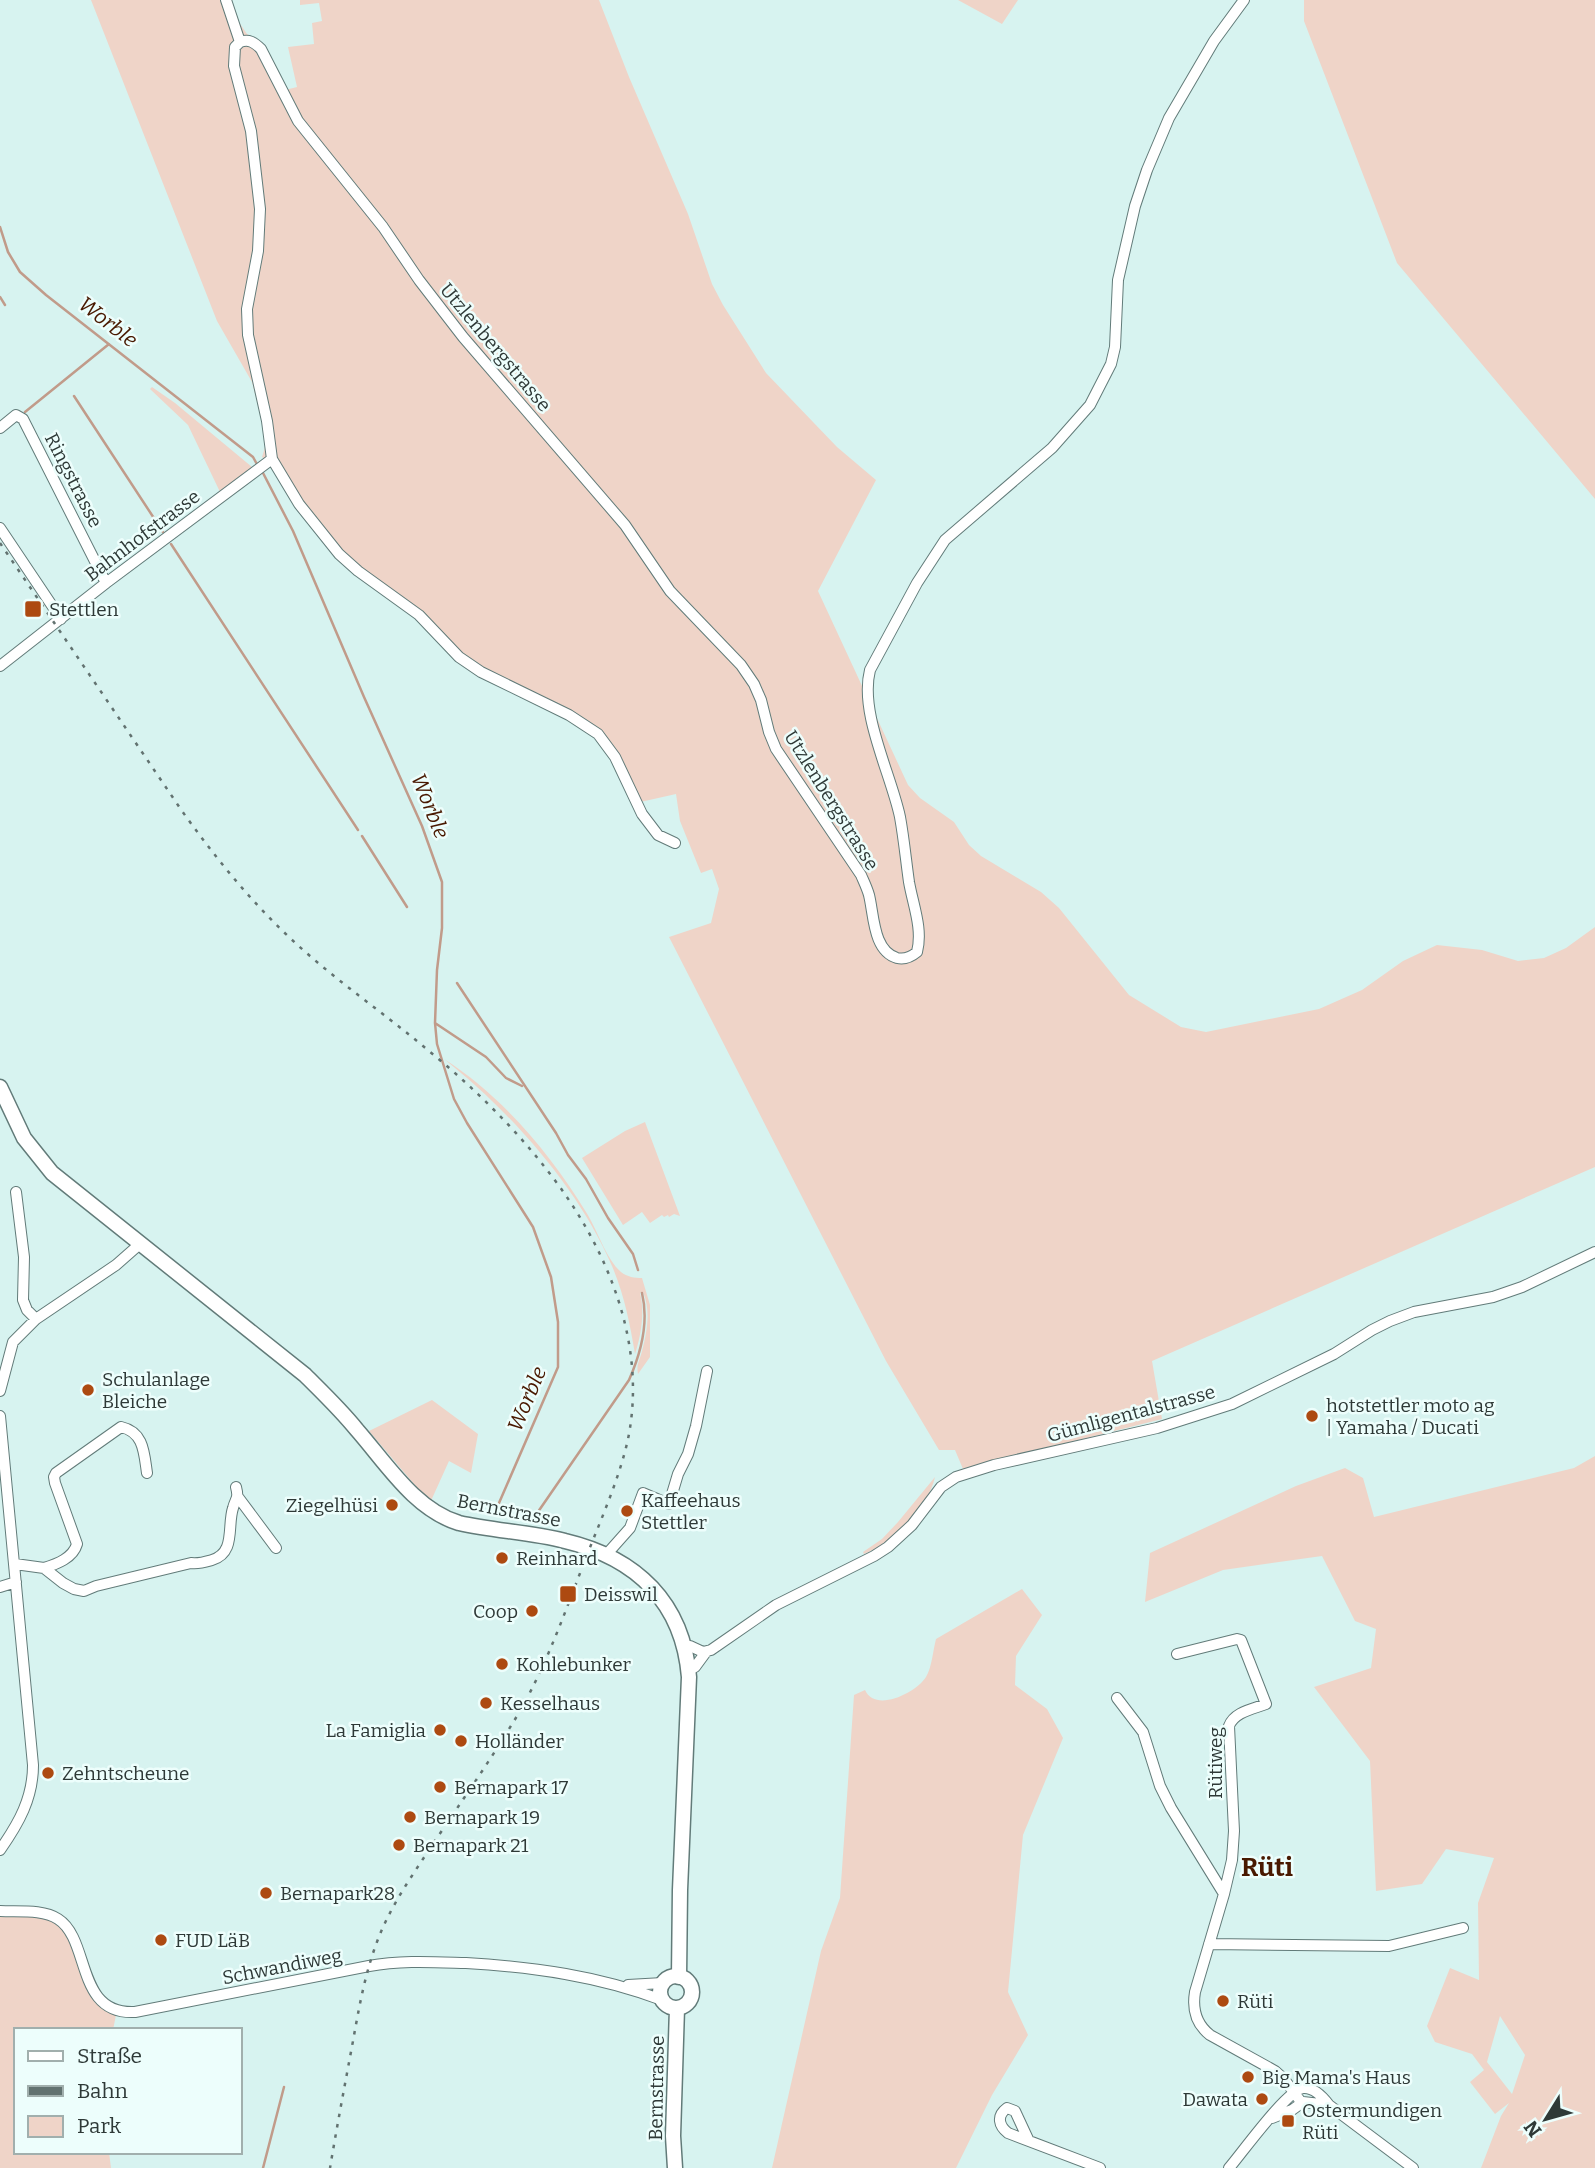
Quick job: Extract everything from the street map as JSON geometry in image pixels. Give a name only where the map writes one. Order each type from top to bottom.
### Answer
[{"type":"main road","name":"Bernstrasse","points":[[0,1087],[24,1138],[46,1167],[305,1375],[335,1405],[415,1497],[435,1513],[459,1524],[563,1540],[606,1555],[639,1575],[656,1591],[669,1609],[684,1646],[689,1670],[679,1977],[689,1984],[691,1993],[685,2005],[677,2008],[668,2006],[662,2000]]},
{"type":"main road","points":[[662,2000],[660,1991],[663,1983],[670,1978],[679,1977]]},
{"type":"main road","name":"Bernstrasse","points":[[675,2168],[673,2136],[677,2008]]},
{"type":"street","points":[[226,0],[240,42],[235,47],[234,66],[251,131],[260,209],[258,251],[247,309],[248,335],[267,421],[269,461],[339,554],[419,615],[459,657],[481,672],[569,715],[598,734],[615,757],[642,814],[658,835],[675,843]]},
{"type":"street","name":"Utzlenbergstrasse","points":[[240,42],[247,40],[261,49],[298,121],[383,227],[426,290],[463,337],[625,525],[670,592],[741,665],[761,700],[776,749],[861,875],[882,946],[890,955],[901,959],[916,952],[918,924],[900,817],[870,711],[868,685],[873,663],[930,561],[945,540],[1052,448],[1090,405],[1111,364],[1115,347],[1118,280],[1135,206],[1147,170],[1168,118],[1214,41],[1244,0]]},
{"type":"street","name":"Ringstrasse","points":[[0,428],[16,415],[23,419],[106,583]]},
{"type":"street","name":"Bahnhofstrasse","points":[[0,666],[269,461]]},
{"type":"street","points":[[0,528],[61,619]]},
{"type":"street","points":[[16,1192],[24,1256],[23,1300],[27,1310],[36,1319]]},
{"type":"street","points":[[0,1391],[13,1342],[36,1319],[116,1265],[141,1243]]},
{"type":"street","name":"Gümligentalstrasse","points":[[689,1670],[695,1667],[706,1652],[776,1605],[888,1547],[912,1525],[941,1487],[956,1478],[994,1465],[1157,1428],[1232,1404],[1334,1354],[1390,1321],[1414,1312],[1493,1297],[1522,1287],[1595,1252]]},
{"type":"street","points":[[0,1345],[13,1342]]},
{"type":"street","points":[[606,1555],[630,1528],[643,1493],[669,1504],[691,1444],[706,1371]]},
{"type":"street","points":[[0,1416],[32,1742],[33,1781],[24,1813],[0,1850]]},
{"type":"street","points":[[15,1564],[44,1568],[62,1561],[75,1551],[78,1544],[54,1477],[121,1427],[132,1430],[139,1436],[147,1473]]},
{"type":"street","points":[[44,1568],[63,1583],[84,1591],[164,1569],[219,1558],[227,1549],[237,1492],[276,1548]]},
{"type":"street","points":[[0,1587],[16,1582]]},
{"type":"street","name":"Rütiweg","points":[[1177,1654],[1241,1640],[1266,1704],[1230,1721],[1234,1831],[1231,1867],[1193,2007],[1197,2021],[1210,2035],[1275,2071],[1301,2102]]},
{"type":"street","points":[[684,1646],[706,1652]]},
{"type":"street","points":[[1118,1698],[1143,1732],[1160,1786],[1171,1808],[1224,1894]]},
{"type":"street","name":"Schwandiweg","points":[[0,1910],[44,1914],[60,1920],[72,1936],[98,1997],[112,2008],[124,2012],[398,1962],[492,1965],[577,1976],[624,1986],[662,2000]]},
{"type":"street","points":[[1209,1944],[1390,1945],[1463,1928]]},
{"type":"street","name":"Schwandiweg","points":[[624,1986],[663,1983]]},
{"type":"street","points":[[1229,2168],[1280,2104],[1293,2092],[1303,2088],[1322,2096],[1329,2105],[1413,2168]]},
{"type":"street","points":[[1269,2120],[1292,2110],[1301,2102],[1329,2105]]},
{"type":"street","points":[[1028,2139],[1100,2168]]},
{"type":"green space","points":[[91,0],[228,0],[232,12],[247,34],[257,40],[285,90],[297,87],[288,47],[314,44],[312,23],[322,21],[319,3],[300,5],[300,0],[599,0],[688,214],[712,284],[723,305],[766,373],[837,447],[876,480],[818,591],[908,785],[920,798],[954,822],[969,845],[981,856],[1041,892],[1059,908],[1129,995],[1181,1027],[1206,1032],[1319,1009],[1362,990],[1403,961],[1437,945],[1482,950],[1518,961],[1544,958],[1566,948],[1595,927],[1595,1167],[1152,1361],[1162,1419],[963,1469],[955,1450],[939,1450],[886,1361],[669,937],[711,923],[719,889],[712,869],[701,873],[680,821],[676,794],[636,803],[598,734],[481,672],[431,626],[339,554],[277,467],[262,457],[267,441],[252,382],[217,321]]},
{"type":"green space","points":[[958,0],[1018,0],[1002,24]]},
{"type":"green space","points":[[1304,0],[1595,0],[1595,499],[1397,263],[1304,21]]},
{"type":"green space","points":[[152,387],[252,467],[220,492],[188,425],[150,389]]},
{"type":"green space","points":[[444,1059],[486,1090],[523,1127],[572,1190],[616,1266],[626,1275],[642,1278],[650,1305],[650,1357],[638,1374],[647,1322],[647,1306],[643,1292],[640,1293],[642,1324],[635,1354],[626,1309],[612,1266],[581,1208],[540,1152],[493,1102]]},
{"type":"green space","points":[[645,1122],[680,1216],[662,1215],[650,1223],[642,1212],[623,1225],[582,1158],[625,1131]]},
{"type":"green space","points":[[432,1400],[478,1434],[471,1473],[449,1461],[430,1503],[369,1431]]},
{"type":"green space","points":[[1595,1456],[1595,2168],[1481,2168],[1501,2116],[1509,2103],[1495,2114],[1470,2082],[1484,2070],[1472,2054],[1435,2042],[1427,2026],[1450,1968],[1479,1980],[1478,1903],[1494,1858],[1446,1849],[1422,1884],[1376,1891],[1370,1761],[1314,1687],[1371,1668],[1376,1629],[1355,1621],[1322,1556],[1223,1570],[1145,1602],[1150,1553],[1296,1486],[1345,1468],[1363,1478],[1374,1517],[1574,1468]],"holes":[[[1500,2016],[1525,2055],[1512,2094],[1487,2062]]]},
{"type":"green space","points":[[935,1477],[925,1500],[908,1522],[875,1549],[864,1554],[863,1552],[882,1539],[898,1522]]},
{"type":"green space","points":[[1022,1589],[1042,1615],[1016,1656],[1015,1685],[1047,1709],[1063,1738],[1023,1835],[1008,1992],[1028,2035],[992,2095],[956,2168],[772,2168],[821,1951],[840,1898],[854,1695],[865,1690],[870,1697],[886,1700],[914,1689],[928,1673],[936,1639]]},
{"type":"green space","points":[[0,1911],[60,1920],[91,1985],[117,2010],[113,2028],[14,2028],[14,2154],[109,2154],[111,2168],[0,2168]]},
{"type":"waterway","name":"Worble","points":[[0,227],[8,252],[20,272],[253,457],[258,466]]},
{"type":"waterway","points":[[0,297],[5,305]]},
{"type":"waterway","points":[[25,412],[109,344]]},
{"type":"waterway","points":[[74,396],[163,532]]},
{"type":"waterway","name":"Worble","points":[[262,471],[293,531],[422,826],[442,882],[442,928],[435,1023],[437,1044],[454,1099],[533,1227],[551,1277],[558,1322],[558,1367],[499,1503]]},
{"type":"waterway","points":[[171,544],[358,830]]},
{"type":"waterway","points":[[362,836],[407,907]]},
{"type":"waterway","points":[[457,983],[586,1179],[633,1254],[638,1270]]},
{"type":"waterway","points":[[435,1023],[486,1057],[506,1078],[522,1086]]},
{"type":"waterway","points":[[531,1522],[629,1380],[643,1337],[645,1315],[642,1293]]},
{"type":"waterway","name":"Worble","points":[[263,2168],[284,2087]]},
{"type":"railway","points":[[0,543],[182,811],[242,887],[274,923],[310,956],[466,1083],[500,1116],[547,1170],[596,1247],[621,1308],[628,1341],[632,1406],[628,1439],[613,1488],[541,1671],[499,1744],[405,1887],[378,1939],[361,1997],[330,2168]]},
{"type":"place","name":"Stettlen","points":[[33,609]]},
{"type":"place","name":"Schulanlage Bleiche","points":[[88,1390]]},
{"type":"place","name":"hotstettler moto ag | Yamaha / Ducati","points":[[1312,1416]]},
{"type":"place","name":"Ziegelhüsi","points":[[392,1505]]},
{"type":"place","name":"Kaffeehaus Stettler","points":[[627,1511]]},
{"type":"place","name":"Reinhard","points":[[502,1558]]},
{"type":"place","name":"Deisswil","points":[[568,1594]]},
{"type":"place","name":"Coop","points":[[532,1611]]},
{"type":"place","name":"Kohlebunker","points":[[502,1664]]},
{"type":"place","name":"Kesselhaus","points":[[486,1703]]},
{"type":"place","name":"La Famiglia","points":[[440,1730]]},
{"type":"place","name":"Holländer","points":[[461,1741]]},
{"type":"place","name":"Zehntscheune","points":[[48,1773]]},
{"type":"place","name":"Bernapark 17","points":[[440,1787]]},
{"type":"place","name":"Bernapark 19","points":[[410,1817]]},
{"type":"place","name":"Bernapark 21","points":[[399,1845]]},
{"type":"place","name":"Bernapark28","points":[[266,1893]]},
{"type":"place","name":"FUD LäB","points":[[161,1940]]},
{"type":"place","name":"Rüti","points":[[1223,2001]]},
{"type":"place","name":"Big Mama's Haus","points":[[1248,2077]]},
{"type":"place","name":"Dawata","points":[[1262,2099]]},
{"type":"place","name":"Ostermundigen Rüti","points":[[1288,2121]]},
{"type":"district","name":"Rüti","points":[[1267,1867]]}]
